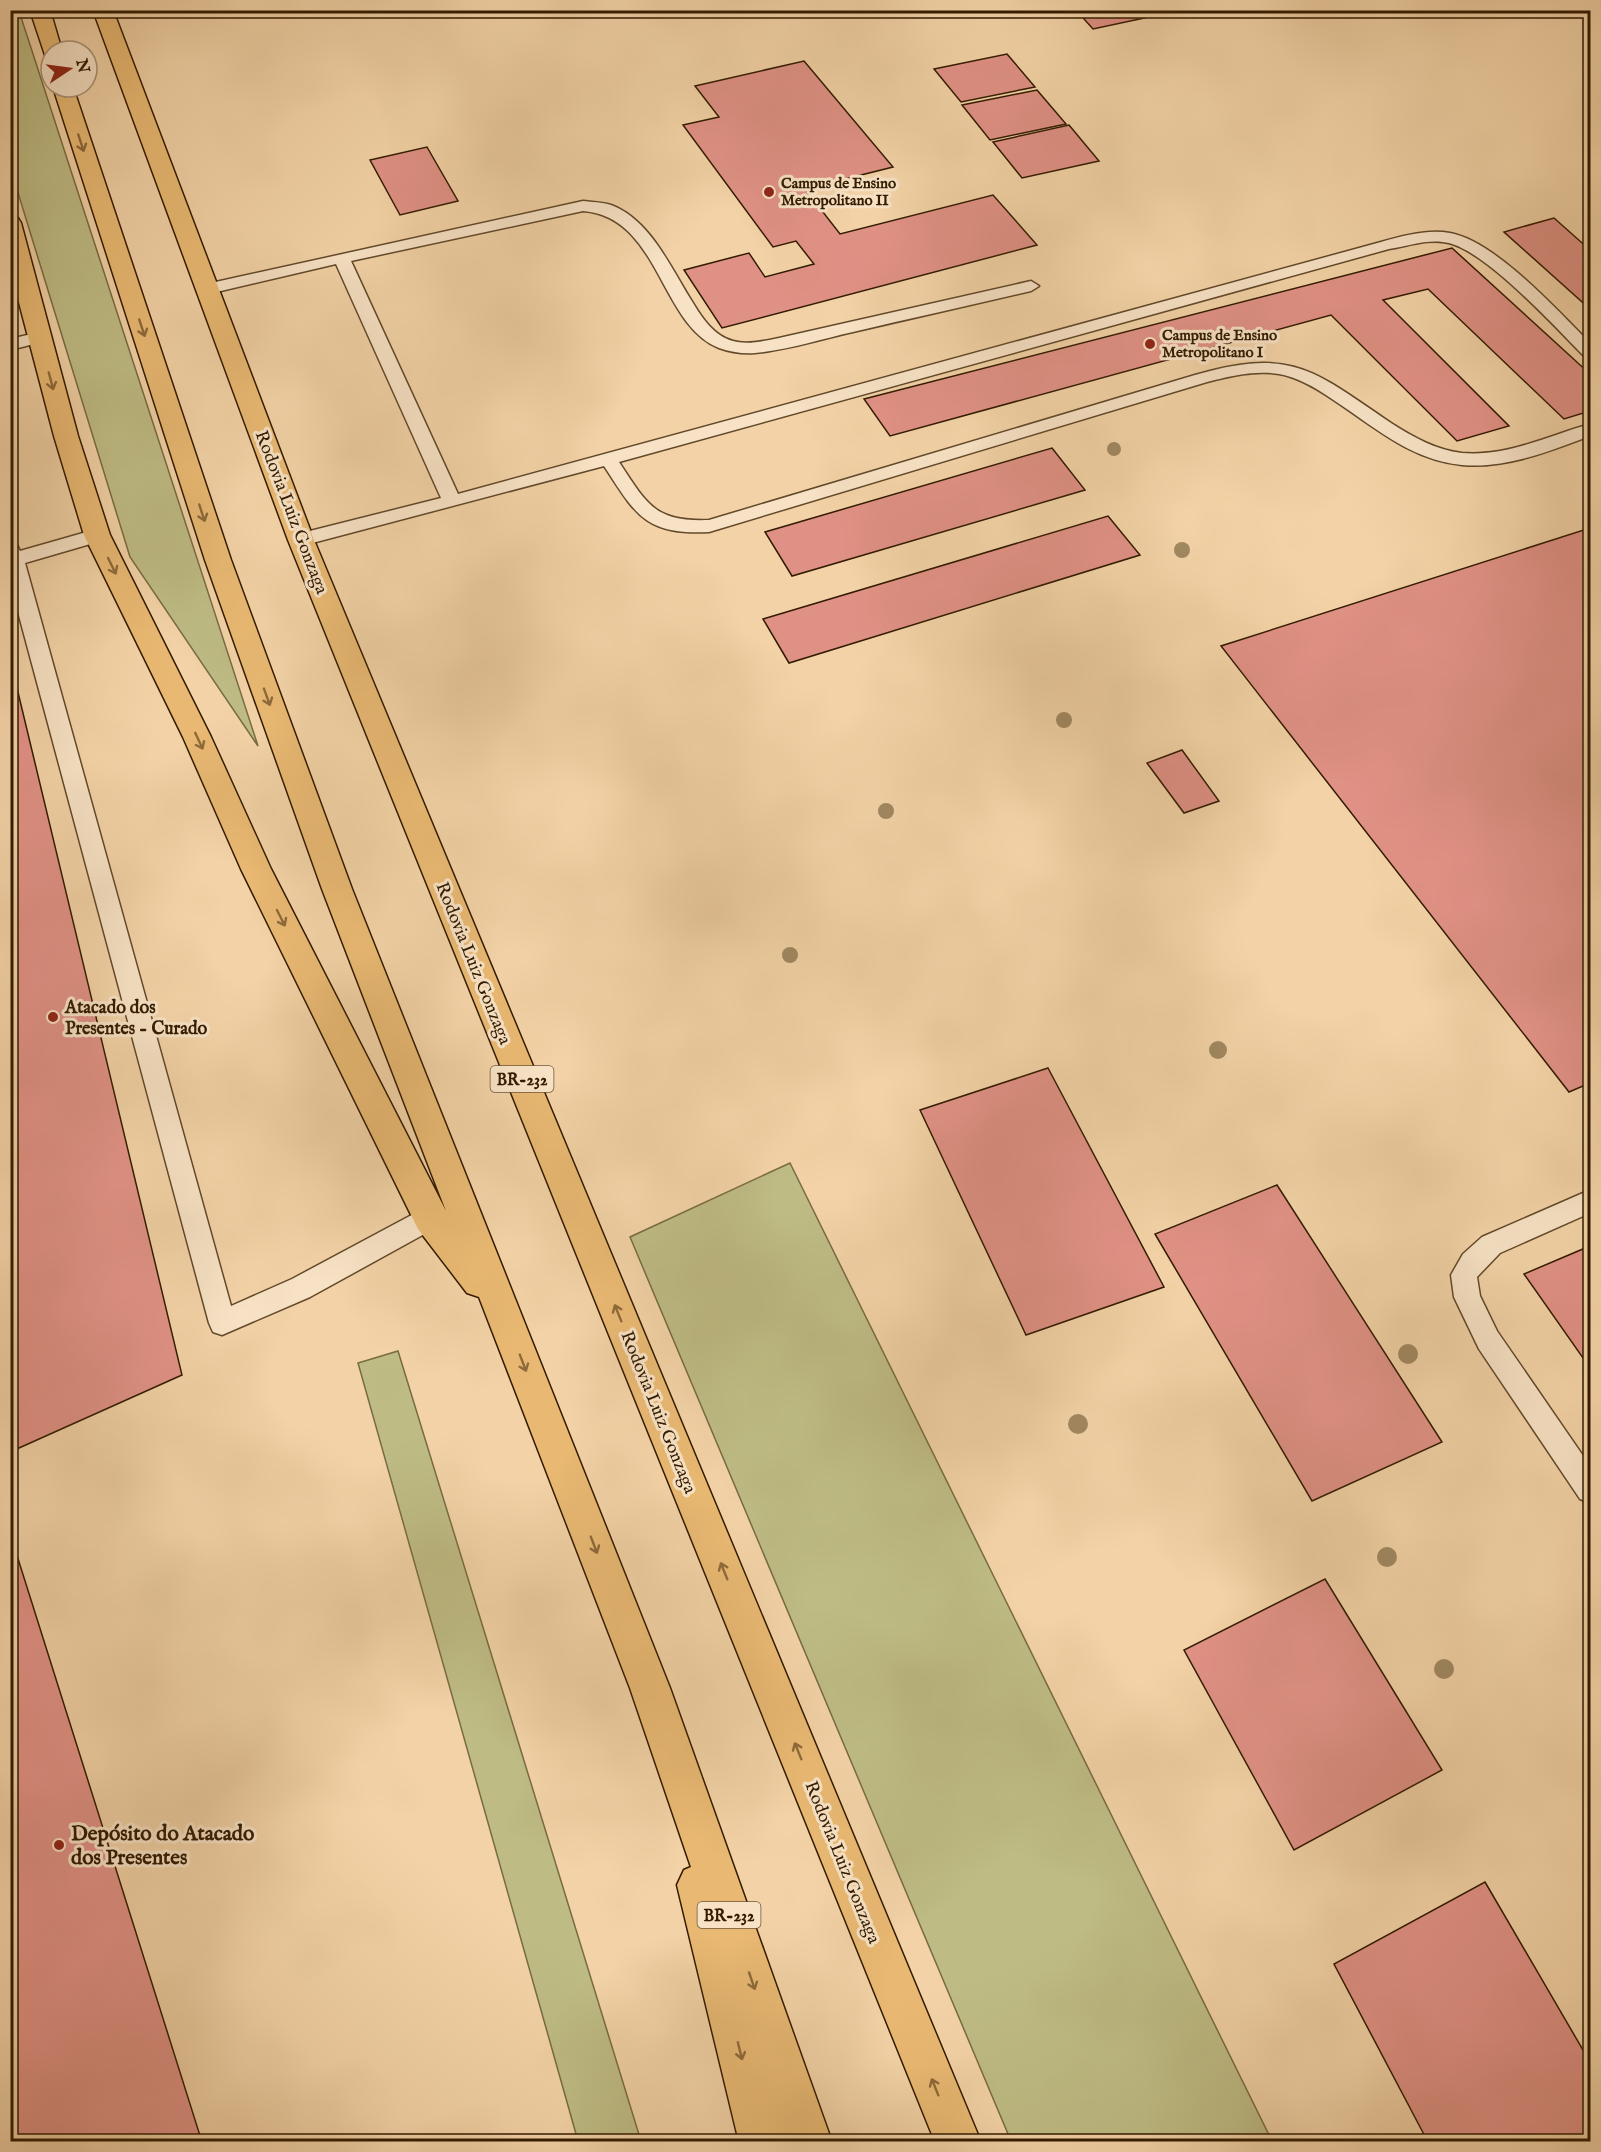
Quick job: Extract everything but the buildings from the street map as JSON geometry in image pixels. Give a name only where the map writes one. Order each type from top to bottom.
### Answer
[{"type":"highway","points":[[40,10],[48,39]]},
{"type":"highway","name":"Rodovia Luiz Gonzaga","points":[[103,10],[301,540],[957,2142]]},
{"type":"highway","name":"BR-232","points":[[67,99],[218,560],[337,889],[650,1688],[809,2142]]},
{"type":"highway","points":[[10,223],[66,436],[97,535],[197,737],[256,869],[430,1218],[501,1309]]},
{"type":"highway","points":[[650,1688],[762,2142]]},
{"type":"lane","points":[[208,289],[583,206],[604,208],[620,215],[635,228],[699,325],[716,340],[742,347],[795,340],[1031,286]]},
{"type":"lane","points":[[301,540],[452,502],[1387,245],[1436,237],[1454,238],[1488,256],[1590,352]]},
{"type":"lane","points":[[341,258],[452,502]]},
{"type":"lane","points":[[10,345],[39,337]]},
{"type":"lane","points":[[608,459],[638,502],[653,519],[664,525],[685,529],[709,526],[1160,391],[1218,375],[1271,367],[1293,371],[1318,382],[1419,447],[1450,458],[1476,460],[1508,457],[1590,430]]},
{"type":"lane","points":[[97,535],[12,554],[222,1323],[302,1288],[430,1218]]},
{"type":"lane","points":[[1590,1202],[1491,1245],[1472,1262],[1464,1275],[1467,1297],[1488,1340],[1590,1489]]},
{"type":"shaded area","points":[[10,11],[19,11],[39,73],[39,99],[48,99],[258,746],[130,557],[11,170]]},
{"type":"shaded area","points":[[790,1163],[1272,2141],[1011,2141],[630,1237]]},
{"type":"shaded area","points":[[398,1351],[641,2141],[578,2141],[358,1363]]},
{"type":"place","name":"Campus de Ensino Metropolitano II","points":[[769,192]]},
{"type":"place","name":"Campus de Ensino Metropolitano I","points":[[1150,344]]},
{"type":"place","name":"Atacado dos Presentes - Curado","points":[[53,1017]]},
{"type":"place","name":"Depósito do Atacado dos Presentes","points":[[59,1845]]}]
